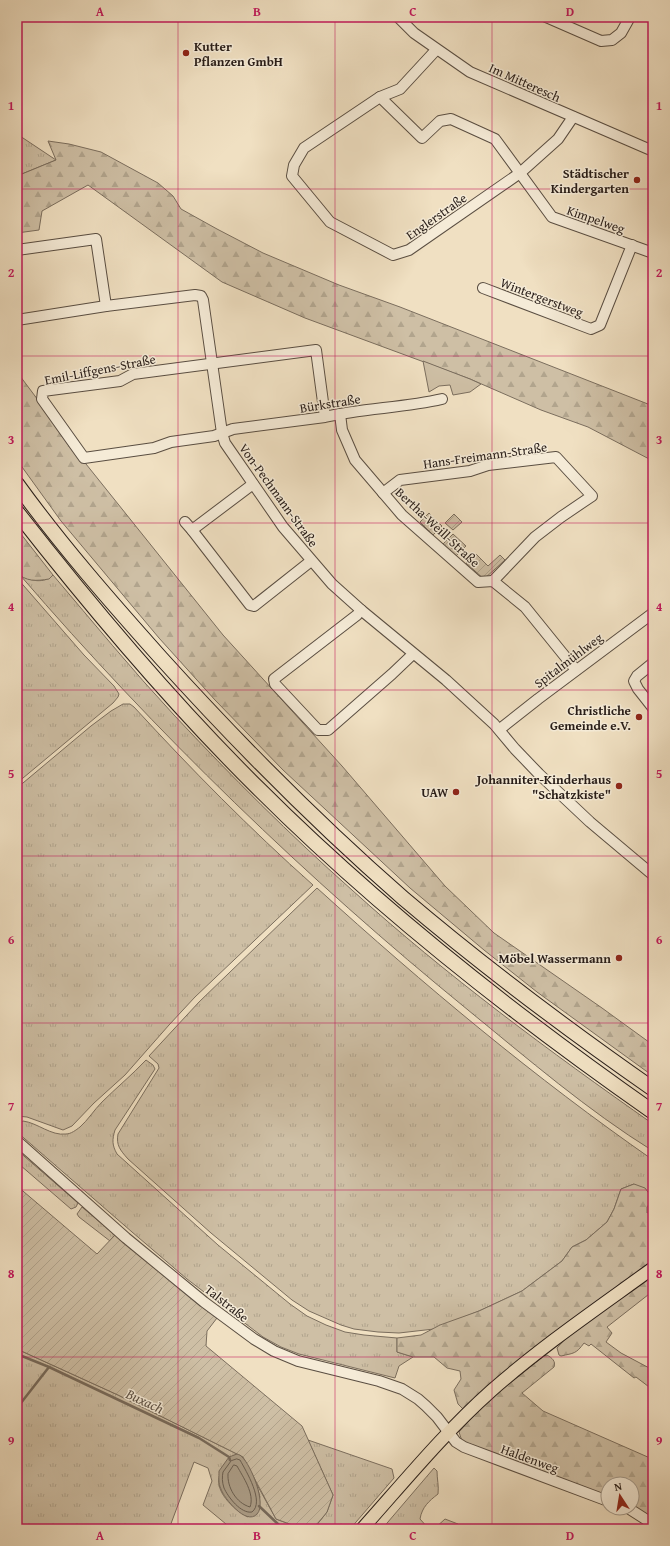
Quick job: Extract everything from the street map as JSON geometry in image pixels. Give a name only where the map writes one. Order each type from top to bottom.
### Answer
[{"type":"highway","points":[[17,484],[80,565],[139,634],[247,750],[318,820],[403,898],[489,968],[578,1037],[653,1089]]},
{"type":"highway","points":[[17,512],[76,587],[134,656],[257,788],[317,845],[401,920],[486,990],[576,1058],[653,1112]]},
{"type":"main road","points":[[364,1528],[409,1474],[448,1432],[490,1392],[521,1366],[653,1268]]},
{"type":"street","name":"Im Mitteresch","points":[[398,17],[414,33],[436,50],[470,72],[573,118],[653,150]]},
{"type":"street","points":[[546,17],[601,41],[612,40],[621,33],[630,17]]},
{"type":"street","name":"Englerstraße","points":[[436,50],[400,89],[380,97],[304,148],[294,166],[292,176],[330,222],[366,242],[394,255],[409,250],[520,173],[558,139],[573,118]]},
{"type":"street","name":"Kimpelweg","points":[[380,97],[422,138],[440,121],[450,119],[495,140],[552,217],[653,253]]},
{"type":"street","points":[[17,250],[96,239],[106,306],[17,320]]},
{"type":"street","name":"Wintergerstweg","points":[[484,288],[591,329],[600,325],[632,245]]},
{"type":"street","name":"Von-Pechmann-Straße","points":[[106,306],[195,295],[201,296],[203,300],[222,433],[225,443],[283,527],[332,584],[413,654],[446,680],[500,729],[515,749],[531,766],[590,822],[653,875]]},
{"type":"street","points":[[212,363],[316,350],[325,417]]},
{"type":"street","name":"Emil-Liffgens-Straße","points":[[212,363],[132,374],[120,381],[43,391],[42,399],[84,458],[154,448],[171,442],[214,436],[222,433]]},
{"type":"street","name":"Bürkstraße","points":[[222,433],[233,430],[442,399]]},
{"type":"street","name":"Bertha-Weill-Straße","points":[[340,414],[342,430],[355,460],[402,515],[478,582],[494,581]]},
{"type":"street","name":"Hans-Freimann-Straße","points":[[383,493],[400,480],[470,471],[488,465],[556,457],[592,496],[535,537],[494,581]]},
{"type":"street","points":[[192,530],[253,484]]},
{"type":"street","points":[[185,522],[250,605],[254,606],[311,561]]},
{"type":"street","points":[[494,581],[525,607],[576,670]]},
{"type":"street","points":[[361,610],[357,616],[274,679],[275,684],[318,730],[328,730],[413,654]]},
{"type":"street","name":"Spitalmühlweg","points":[[500,729],[576,670],[652,615]]},
{"type":"street","points":[[653,663],[637,676],[634,681],[638,689],[653,708]]},
{"type":"street","name":"Talstraße","points":[[17,1141],[126,1238],[204,1302],[254,1339],[274,1351],[298,1361],[379,1381],[402,1389],[426,1406],[437,1417],[448,1432]]},
{"type":"street","name":"Haldenweg","points":[[448,1432],[456,1442],[464,1447],[600,1498]]},
{"type":"street","points":[[640,1516],[653,1524]]},
{"type":"green space","points":[[17,134],[56,160],[17,176]]},
{"type":"green space","points":[[48,141],[69,144],[101,152],[158,183],[173,196],[181,209],[263,253],[339,285],[400,307],[653,406],[653,461],[588,427],[541,410],[470,379],[305,318],[222,282],[88,185],[42,211],[39,230],[17,233],[17,176],[56,160]]},
{"type":"green space","points":[[423,361],[481,384],[470,392],[453,395],[450,385],[439,386],[429,392]]},
{"type":"green space","points":[[17,372],[86,464],[223,635],[342,766],[445,886],[494,933],[653,1045],[653,1076],[537,992],[410,888],[283,770],[215,700],[159,638],[61,521],[17,460]]},
{"type":"green space","points":[[429,513],[442,526],[433,535],[420,522]]},
{"type":"green space","points":[[454,514],[462,522],[453,530],[445,523]]},
{"type":"green space","points":[[17,529],[53,575],[49,579],[27,579],[17,572]]},
{"type":"green space","points":[[453,534],[466,546],[456,556],[443,544]]},
{"type":"green space","points":[[476,554],[488,566],[500,555],[505,560],[484,579],[466,563]]},
{"type":"green space","points":[[20,575],[28,579],[41,581],[53,575],[158,698],[283,827],[424,953],[537,1041],[653,1124],[653,1151],[581,1101],[468,1010],[349,909],[234,802],[179,747],[72,634]]},
{"type":"green space","points":[[17,578],[84,655],[114,686],[119,694],[113,703],[17,783]]},
{"type":"green space","points":[[123,704],[130,704],[134,707],[221,798],[313,885],[195,997],[125,1075],[94,1103],[72,1126],[63,1130],[27,1117],[17,1116],[17,788],[91,726]]},
{"type":"green space","points":[[317,888],[398,960],[481,1030],[566,1097],[653,1160],[652,1212],[647,1214],[647,1207],[634,1184],[621,1189],[614,1209],[607,1222],[586,1240],[572,1247],[562,1261],[522,1291],[479,1311],[434,1329],[399,1333],[378,1332],[354,1329],[341,1325],[309,1311],[292,1300],[211,1233],[128,1159],[119,1147],[118,1134],[159,1068],[158,1064],[149,1056],[199,1002]]},
{"type":"green space","points":[[146,1060],[153,1065],[155,1069],[115,1130],[113,1142],[117,1154],[218,1245],[290,1304],[307,1316],[345,1332],[397,1338],[397,1352],[413,1357],[399,1366],[395,1378],[299,1354],[281,1347],[263,1337],[187,1279],[17,1132],[17,1125],[23,1121],[55,1133],[66,1134],[73,1132],[80,1127],[102,1102]]},
{"type":"green space","points":[[17,1150],[78,1203],[76,1207],[71,1209],[20,1165],[17,1165]]},
{"type":"green space","points":[[634,1184],[645,1188],[653,1199],[647,1207],[647,1213],[653,1210],[653,1261],[531,1350],[485,1388],[463,1409],[458,1404],[454,1390],[461,1379],[460,1371],[447,1368],[434,1357],[413,1357],[397,1352],[397,1338],[421,1335],[440,1325],[479,1311],[522,1291],[562,1261],[572,1247],[586,1240],[607,1222],[614,1209],[621,1189]]},
{"type":"green space","points":[[17,1186],[97,1254],[115,1235],[217,1318],[207,1331],[206,1346],[302,1426],[333,1495],[327,1512],[315,1527],[295,1526],[276,1519],[243,1457],[118,1395],[17,1349]]},
{"type":"green space","points":[[82,1207],[115,1235],[110,1241],[79,1217],[77,1214]]},
{"type":"green space","points":[[653,1274],[653,1291],[607,1327],[612,1333],[606,1342],[621,1353],[653,1370],[653,1390],[636,1377],[634,1378],[591,1344],[589,1346],[584,1343],[574,1352],[561,1356],[559,1355],[557,1348],[566,1338]]},
{"type":"green space","points":[[17,1349],[118,1395],[237,1454],[225,1465],[219,1477],[219,1484],[228,1501],[238,1511],[248,1517],[260,1497],[256,1483],[276,1519],[295,1526],[315,1527],[327,1512],[333,1495],[308,1440],[392,1469],[394,1478],[350,1529],[232,1529],[203,1505],[212,1481],[208,1468],[194,1462],[169,1529],[17,1529]]},
{"type":"green space","points":[[547,1355],[553,1360],[554,1367],[522,1393],[543,1411],[650,1458],[653,1452],[653,1520],[640,1511],[640,1476],[600,1476],[600,1494],[462,1441],[459,1432],[468,1421],[510,1383]]},
{"type":"green space","points":[[434,1468],[437,1471],[438,1494],[426,1505],[422,1511],[420,1519],[429,1529],[382,1529]]},
{"type":"green space","points":[[445,1519],[458,1524],[463,1529],[434,1529]]},
{"type":"water","points":[[237,1454],[241,1455],[246,1461],[257,1485],[260,1509],[257,1514],[252,1517],[242,1514],[231,1504],[223,1493],[219,1484],[219,1471],[229,1457]]},
{"type":"waterway","name":"Buxach","points":[[17,1354],[49,1367],[199,1438],[229,1457],[230,1460]]},
{"type":"waterway","name":"Buxach","points":[[17,1408],[49,1367]]},
{"type":"waterway","name":"Buxach","points":[[259,1506],[279,1525],[292,1529]]},
{"type":"place","name":"Kutter Pflanzen GmbH","points":[[186,53]]},
{"type":"place","name":"Städtischer Kindergarten","points":[[637,180]]},
{"type":"place","name":"Christliche Gemeinde e.V.","points":[[639,717]]},
{"type":"place","name":"Johanniter-Kinderhaus \"Schatzkiste\"","points":[[619,786]]},
{"type":"place","name":"UAW","points":[[456,792]]},
{"type":"place","name":"Möbel Wassermann","points":[[619,958]]}]
